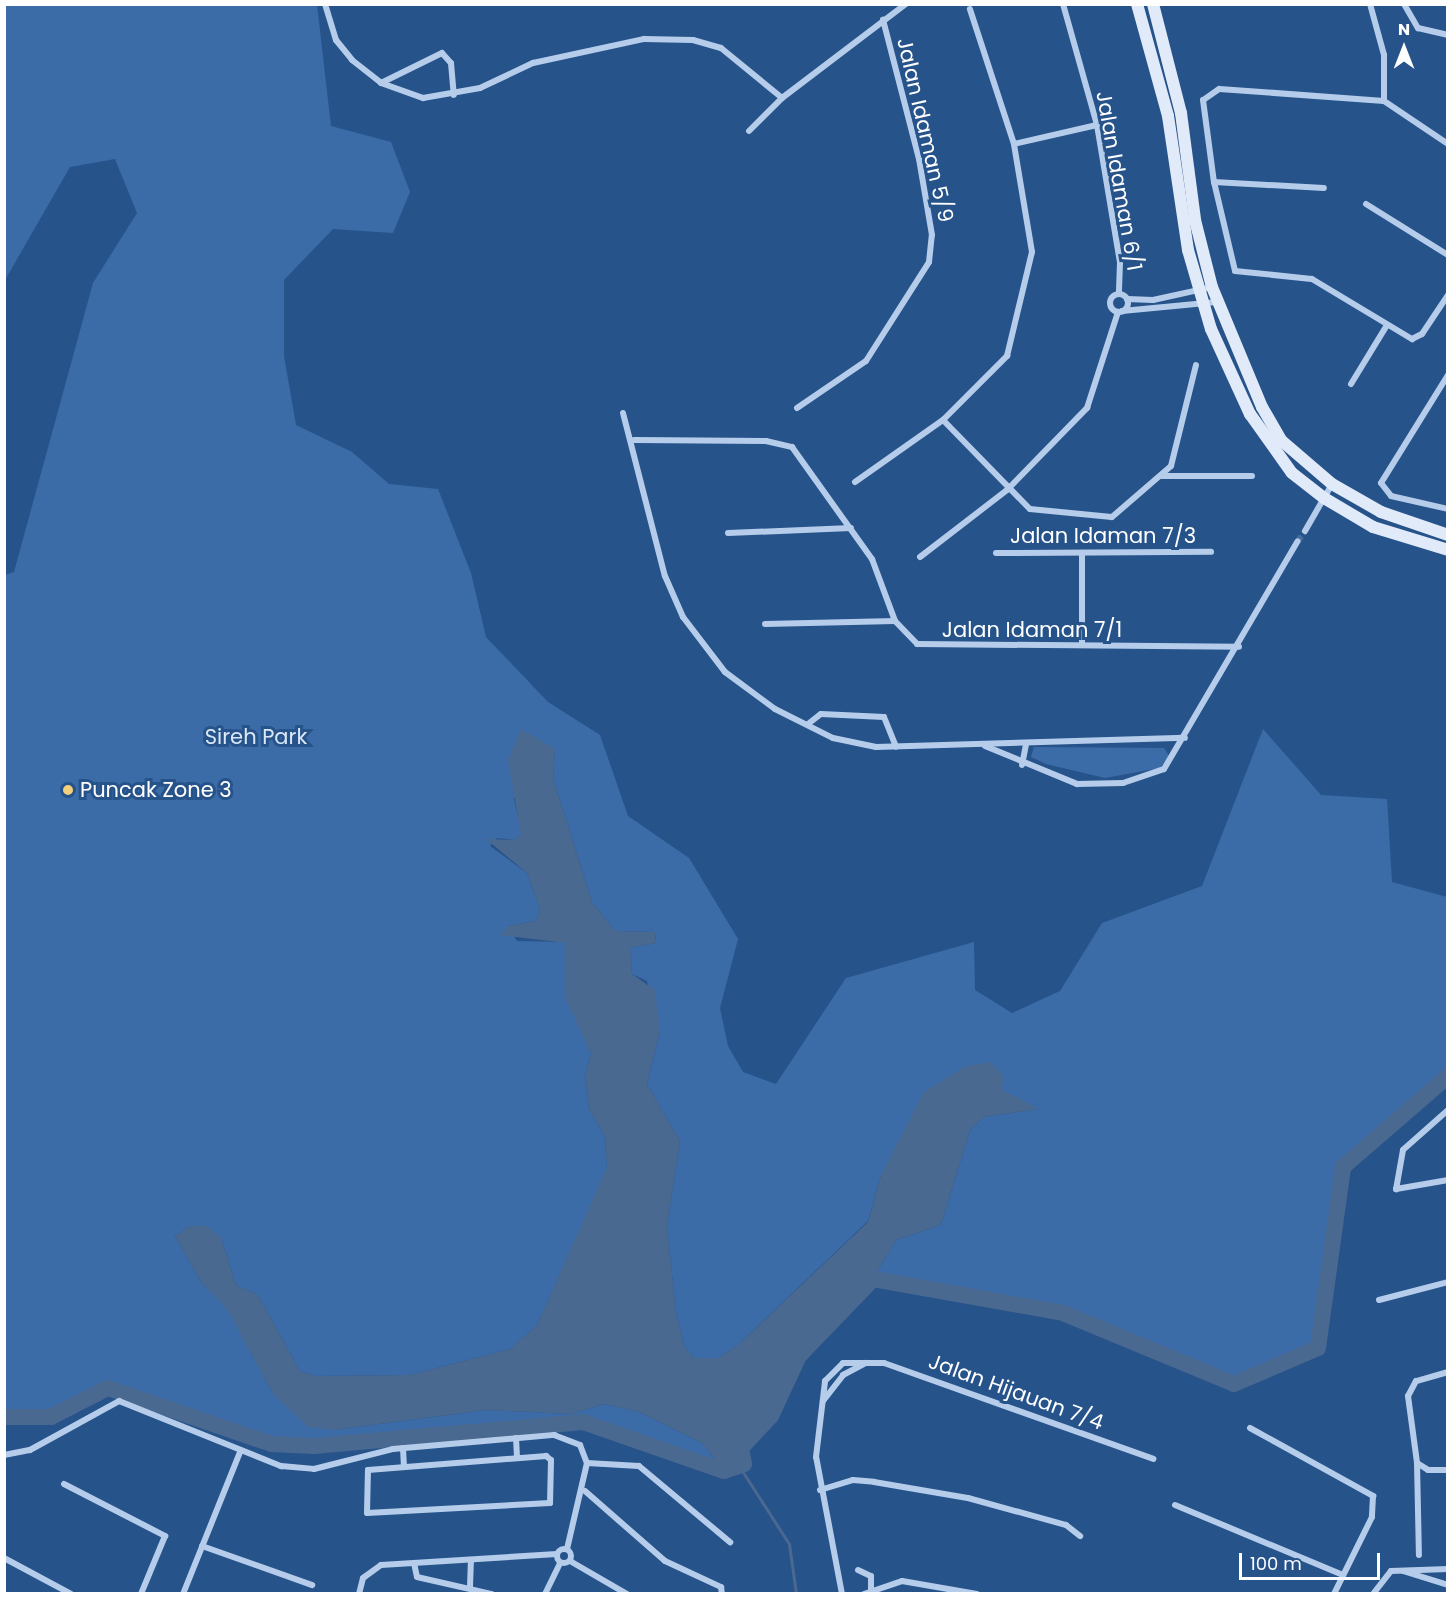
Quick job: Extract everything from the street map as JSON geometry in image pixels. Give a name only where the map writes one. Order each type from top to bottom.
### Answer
[{"type":"main road","points":[[1137,4],[1168,116],[1182,222],[1206,288],[1217,302],[1241,367],[1282,441],[1332,484],[1381,512],[1448,535]]},
{"type":"main road","points":[[1153,4],[1181,113],[1206,288],[1204,305],[1250,414],[1292,473],[1324,498],[1374,527],[1448,550]]},
{"type":"street","points":[[326,4],[336,40],[381,82],[423,98],[454,95],[533,63],[644,39],[693,40],[721,48],[782,98]]},
{"type":"street","points":[[749,131],[782,98],[906,4]]},
{"type":"street","name":"Jalan Idaman 6/1","points":[[1063,4],[1097,125],[1120,262],[1119,294],[1109,302],[1120,312]]},
{"type":"street","points":[[1370,4],[1384,55],[1383,101]]},
{"type":"street","points":[[1404,4],[1418,28],[1448,35]]},
{"type":"street","points":[[855,482],[943,420],[1007,356],[1032,252],[1014,144],[970,9]]},
{"type":"street","name":"Jalan Idaman 5/9","points":[[797,408],[866,361],[929,262],[932,235],[919,159],[883,20]]},
{"type":"street","points":[[381,82],[442,53],[451,63],[454,95]]},
{"type":"street","points":[[1448,144],[1383,101],[1219,89],[1206,93],[1214,182],[1235,271],[1312,279],[1409,338],[1422,334],[1448,295]]},
{"type":"street","points":[[1014,144],[1097,125]]},
{"type":"street","points":[[1214,182],[1324,188]]},
{"type":"street","points":[[1366,204],[1448,255]]},
{"type":"street","points":[[1119,294],[1127,299],[1153,300],[1206,288]]},
{"type":"street","points":[[920,557],[1007,490],[1089,405],[1120,312],[1127,299]]},
{"type":"street","points":[[1120,312],[1217,302]]},
{"type":"street","points":[[1351,384],[1387,325]]},
{"type":"street","points":[[943,420],[1007,490],[1037,512],[1112,517],[1162,476],[1176,454],[1196,365]]},
{"type":"street","points":[[1447,377],[1381,483],[1391,496],[1429,507],[1448,509]]},
{"type":"street","points":[[623,413],[634,440],[660,560],[683,617],[741,686],[808,724],[856,745],[984,746],[1185,738]]},
{"type":"street","name":"Jalan Idaman 7/1","points":[[634,440],[780,442],[792,447],[851,528],[876,568],[895,621],[907,637],[924,646],[1239,647]]},
{"type":"street","points":[[1162,476],[1252,476]]},
{"type":"street","points":[[1305,531],[1332,484]]},
{"type":"street","points":[[728,533],[851,528]]},
{"type":"street","points":[[984,746],[1022,765],[1077,784],[1123,783],[1164,769],[1239,647],[1298,542]]},
{"type":"street","name":"Jalan Idaman 7/3","points":[[996,552],[1211,552]]},
{"type":"street","points":[[1082,552],[1082,645]]},
{"type":"street","points":[[765,624],[895,621]]},
{"type":"street","points":[[808,724],[821,714],[884,717],[896,747]]},
{"type":"street","points":[[1022,765],[1026,744]]},
{"type":"street","points":[[1448,1110],[1403,1150],[1396,1190],[1448,1180]]},
{"type":"street","points":[[1379,1300],[1448,1282]]},
{"type":"street","points":[[823,1402],[837,1381],[859,1363]]},
{"type":"street","points":[[842,1593],[820,1490],[816,1457],[829,1373],[859,1363]]},
{"type":"street","name":"Jalan Hijauan 7/4","points":[[859,1363],[907,1371],[1153,1459]]},
{"type":"street","points":[[1419,1555],[1418,1463],[1409,1389],[1421,1378],[1448,1372]]},
{"type":"street","points":[[4,1455],[30,1450],[119,1401],[281,1467],[314,1469],[404,1448],[516,1438],[568,1438],[580,1445],[587,1463],[585,1491],[567,1549],[570,1561]]},
{"type":"street","points":[[1250,1428],[1367,1489],[1373,1496],[1372,1517],[1341,1574],[1334,1593]]},
{"type":"street","points":[[516,1438],[517,1458]]},
{"type":"street","points":[[404,1448],[404,1466]]},
{"type":"street","points":[[183,1593],[242,1450]]},
{"type":"street","points":[[517,1458],[551,1460],[553,1501],[368,1514],[365,1472],[404,1466],[517,1458]]},
{"type":"street","points":[[587,1463],[639,1466],[730,1542]]},
{"type":"street","points":[[1418,1463],[1428,1470],[1448,1470]]},
{"type":"street","points":[[820,1490],[852,1480],[968,1498],[1066,1525],[1080,1536]]},
{"type":"street","points":[[64,1484],[165,1536],[141,1593]]},
{"type":"street","points":[[585,1491],[665,1561],[721,1587],[722,1593]]},
{"type":"street","points":[[1175,1505],[1341,1574]]},
{"type":"street","points":[[202,1546],[312,1586]]},
{"type":"street","points":[[359,1593],[370,1570],[414,1563],[557,1554],[567,1549]]},
{"type":"street","points":[[545,1593],[560,1563],[557,1554]]},
{"type":"street","points":[[4,1558],[71,1593]]},
{"type":"street","points":[[470,1587],[471,1560]]},
{"type":"street","points":[[560,1563],[570,1561],[627,1593]]},
{"type":"street","points":[[414,1563],[417,1577],[492,1593]]},
{"type":"street","points":[[1400,1569],[1448,1585]]},
{"type":"street","points":[[1373,1593],[1380,1578],[1400,1569],[1448,1569]]},
{"type":"street","points":[[858,1570],[871,1576],[871,1591]]},
{"type":"street","points":[[864,1593],[916,1581],[977,1593]]},
{"type":"green space","name":"Sireh Park","points":[[5,5],[317,5],[331,126],[391,142],[410,192],[393,233],[333,229],[284,280],[284,356],[296,425],[352,452],[389,484],[438,489],[471,573],[486,637],[548,702],[600,735],[628,816],[689,858],[738,939],[720,1008],[728,1046],[743,1072],[776,1084],[846,978],[974,942],[975,990],[1012,1013],[1060,991],[1102,923],[1202,886],[1263,729],[1321,795],[1387,799],[1392,882],[1447,897],[1447,1076],[1343,1167],[1318,1348],[1234,1384],[1063,1313],[873,1279],[896,1240],[941,1225],[970,1130],[984,1117],[1038,1109],[1000,1089],[881,1175],[868,1221],[738,1345],[718,1358],[694,1358],[684,1346],[676,1312],[667,1227],[680,1141],[647,1084],[660,1031],[647,981],[632,974],[630,948],[656,943],[655,932],[615,931],[592,902],[553,778],[555,749],[514,799],[522,834],[514,840],[497,838],[490,846],[527,873],[540,910],[536,921],[508,926],[517,941],[566,942],[580,1028],[591,1054],[585,1076],[589,1109],[605,1137],[607,1169],[537,1325],[510,1349],[410,1375],[315,1376],[300,1371],[258,1295],[236,1285],[221,1238],[190,1226],[175,1236],[201,1282],[227,1308],[273,1394],[334,1430],[486,1410],[571,1414],[604,1404],[639,1412],[702,1443],[724,1471],[583,1422],[314,1446],[272,1444],[108,1388],[51,1417],[5,1417],[5,575],[14,572],[93,283],[137,213],[115,159],[70,167],[5,280]]},
{"type":"green space","points":[[1034,747],[1164,748],[1169,756],[1160,768],[1105,778],[1046,764],[1031,757]]},
{"type":"shaded area","points":[[521,729],[555,749],[553,778],[592,902],[615,931],[655,932],[656,943],[630,948],[632,974],[655,990],[660,1031],[647,1084],[680,1141],[667,1227],[676,1312],[684,1346],[694,1358],[718,1358],[738,1345],[868,1222],[881,1175],[924,1092],[964,1067],[990,1062],[1004,1076],[1001,1089],[1039,1109],[984,1117],[970,1130],[941,1225],[896,1240],[873,1279],[799,1356],[771,1416],[741,1448],[744,1464],[724,1471],[702,1443],[639,1412],[604,1404],[571,1414],[486,1410],[334,1430],[308,1427],[273,1394],[227,1309],[201,1282],[175,1236],[190,1226],[207,1226],[221,1238],[236,1285],[258,1295],[300,1371],[315,1376],[410,1375],[510,1349],[537,1325],[607,1168],[605,1137],[589,1109],[585,1076],[591,1054],[566,999],[566,943],[500,935],[508,926],[536,921],[540,910],[527,873],[486,839],[514,840],[521,834],[508,760]]},
{"type":"waterway","points":[[4,1417],[51,1417],[108,1388],[272,1444],[314,1446],[583,1422],[724,1471],[744,1464],[741,1448],[771,1416],[799,1356],[873,1279],[1063,1313],[1234,1384],[1318,1348],[1343,1167],[1448,1076]]},
{"type":"waterway","points":[[739,1466],[789,1544],[796,1594]]},
{"type":"tunnel","points":[[1298,541],[1305,531]]},
{"type":"place","name":"Puncak Zone 3","points":[[68,790]]}]
